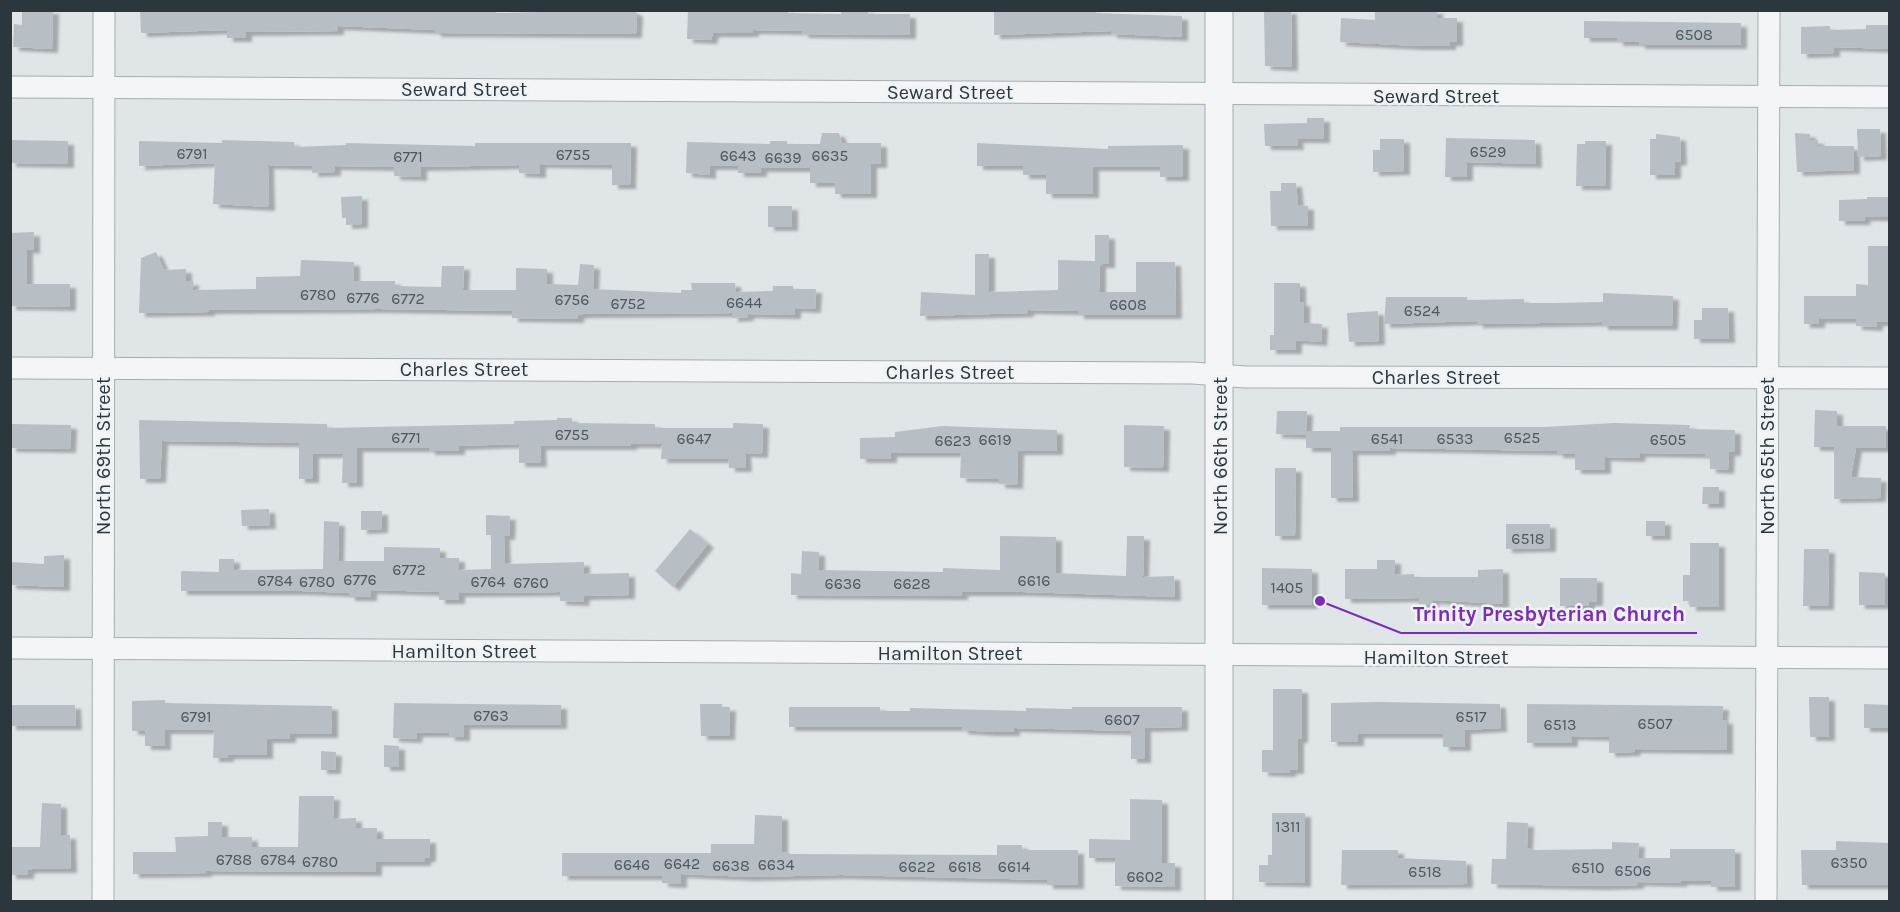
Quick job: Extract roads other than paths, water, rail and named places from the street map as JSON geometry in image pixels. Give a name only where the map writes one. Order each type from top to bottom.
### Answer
[{"type":"street","name":"North 69th Street","points":[[103,902],[104,10]]},
{"type":"street","name":"North 66th Street","points":[[1219,10],[1219,902]]},
{"type":"street","name":"North 65th Street","points":[[1766,902],[1768,10]]},
{"type":"street","name":"Seward Street","points":[[10,87],[1890,97]]},
{"type":"street","name":"Charles Street","points":[[10,368],[589,369],[1890,378]]},
{"type":"street","name":"Hamilton Street","points":[[10,648],[1890,658]]},
{"type":"place","name":"Trinity Presbyterian Church","points":[[1320,601]]}]
